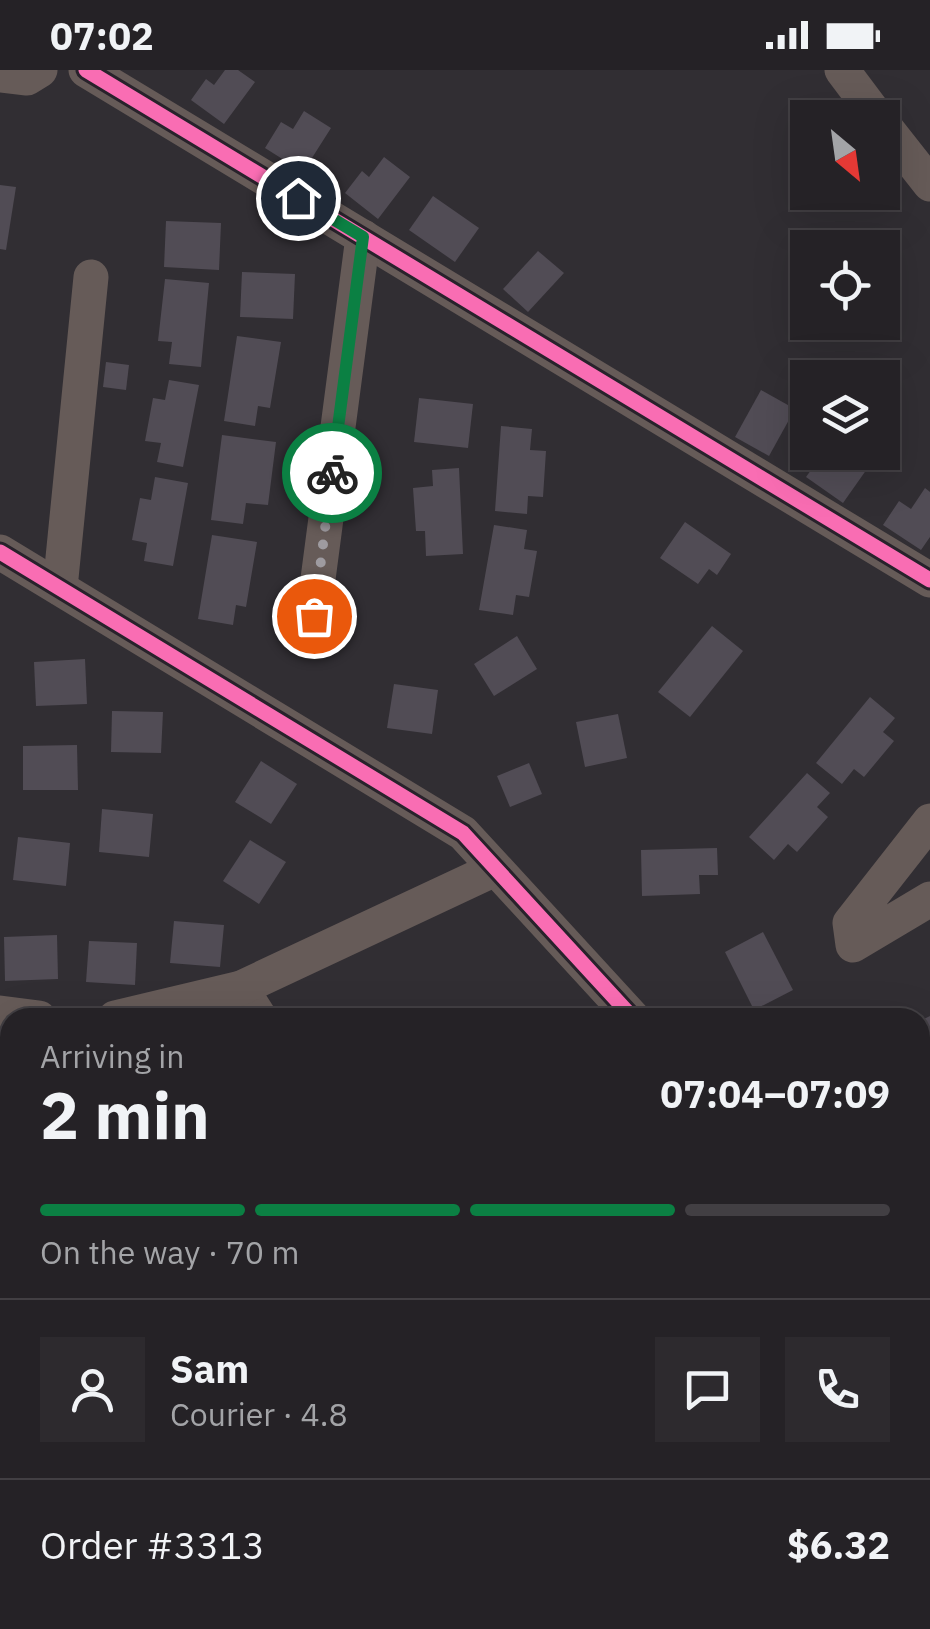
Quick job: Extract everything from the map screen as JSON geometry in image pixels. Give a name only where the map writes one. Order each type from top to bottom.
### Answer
[{"type":"street","points":[[0,75],[27,78],[40,70]]},
{"type":"street","points":[[86,70],[930,580]]},
{"type":"street","points":[[842,70],[865,100]]},
{"type":"street","points":[[900,142],[926,170]]},
{"type":"street","points":[[314,616],[363,237]]},
{"type":"street","points":[[60,588],[91,277]]},
{"type":"street","points":[[0,552],[462,833],[624,1008]]},
{"type":"street","points":[[930,821],[850,923],[854,944],[930,899]]},
{"type":"street","points":[[206,1008],[251,1003],[496,868]]},
{"type":"building","points":[[225,70],[238,70],[255,82],[224,124],[191,100],[206,79],[214,85]]},
{"type":"building","points":[[304,111],[331,128],[303,172],[265,148],[281,122],[293,129]]},
{"type":"building","points":[[384,157],[410,177],[378,219],[345,193],[362,171],[369,177]]},
{"type":"building","points":[[0,185],[16,187],[6,250],[0,249]]},
{"type":"building","points":[[433,196],[479,228],[455,262],[409,230]]},
{"type":"building","points":[[166,221],[221,223],[219,270],[164,267]]},
{"type":"building","points":[[538,251],[564,273],[528,312],[503,289]]},
{"type":"building","points":[[242,272],[295,274],[293,319],[240,317]]},
{"type":"building","points":[[165,279],[209,283],[201,367],[169,364],[172,342],[158,341]]},
{"type":"building","points":[[237,336],[281,342],[270,408],[258,406],[255,426],[224,421]]},
{"type":"building","points":[[106,362],[129,365],[126,390],[103,387]]},
{"type":"building","points":[[169,380],[199,385],[183,467],[157,462],[161,443],[145,441],[153,398],[165,400]]},
{"type":"building","points":[[761,390],[790,406],[790,418],[769,456],[735,437]]},
{"type":"building","points":[[419,398],[473,404],[468,448],[414,442]]},
{"type":"building","points":[[501,426],[532,429],[530,450],[546,451],[543,497],[528,496],[527,514],[495,511]]},
{"type":"building","points":[[222,435],[276,442],[268,505],[246,503],[243,524],[211,520]]},
{"type":"building","points":[[459,468],[463,554],[426,556],[425,531],[416,531],[413,488],[433,486],[432,470]]},
{"type":"building","points":[[811,470],[866,470],[843,503],[806,477]]},
{"type":"building","points":[[155,477],[188,483],[173,566],[144,561],[147,543],[132,540],[140,498],[151,500]]},
{"type":"building","points":[[925,488],[930,492],[930,537],[921,550],[883,525],[899,501],[911,509]]},
{"type":"building","points":[[685,522],[731,554],[717,575],[709,569],[698,584],[660,558]]},
{"type":"building","points":[[494,525],[527,530],[524,549],[537,551],[529,597],[516,595],[513,615],[479,610]]},
{"type":"building","points":[[212,535],[257,542],[246,607],[236,605],[233,625],[198,619]]},
{"type":"building","points":[[712,626],[743,651],[690,717],[658,692]]},
{"type":"building","points":[[517,636],[537,669],[494,696],[474,664]]},
{"type":"building","points":[[85,659],[87,704],[36,706],[34,662]]},
{"type":"building","points":[[394,684],[438,690],[432,734],[387,728]]},
{"type":"building","points":[[870,697],[895,718],[883,732],[894,741],[864,777],[854,769],[842,784],[816,763]]},
{"type":"building","points":[[112,711],[163,712],[161,753],[111,752]]},
{"type":"building","points":[[618,714],[627,758],[585,767],[576,722]]},
{"type":"building","points":[[77,745],[78,790],[23,790],[23,746]]},
{"type":"building","points":[[261,761],[297,784],[271,824],[235,802]]},
{"type":"building","points":[[529,763],[542,794],[510,807],[497,776]]},
{"type":"building","points":[[807,773],[830,793],[817,807],[828,817],[797,852],[788,844],[774,860],[749,837]]},
{"type":"building","points":[[102,809],[153,814],[149,857],[99,852]]},
{"type":"building","points":[[18,837],[70,843],[66,886],[13,880]]},
{"type":"building","points":[[250,840],[286,862],[259,904],[223,881]]},
{"type":"building","points":[[717,848],[718,875],[699,875],[700,894],[642,896],[641,850]]},
{"type":"building","points":[[174,921],[224,925],[220,967],[170,963]]},
{"type":"building","points":[[763,932],[793,990],[753,1008],[725,952]]},
{"type":"building","points":[[57,935],[58,979],[5,981],[4,937]]},
{"type":"building","points":[[89,941],[137,943],[135,985],[86,982]]},
{"type":"cycle path","points":[[86,70],[930,580]]},
{"type":"cycle path","points":[[0,552],[463,833],[624,1008]]},
{"type":"way so far","points":[[314,616],[332,473]]},
{"type":"route","points":[[298,198],[363,237],[332,473]]}]
